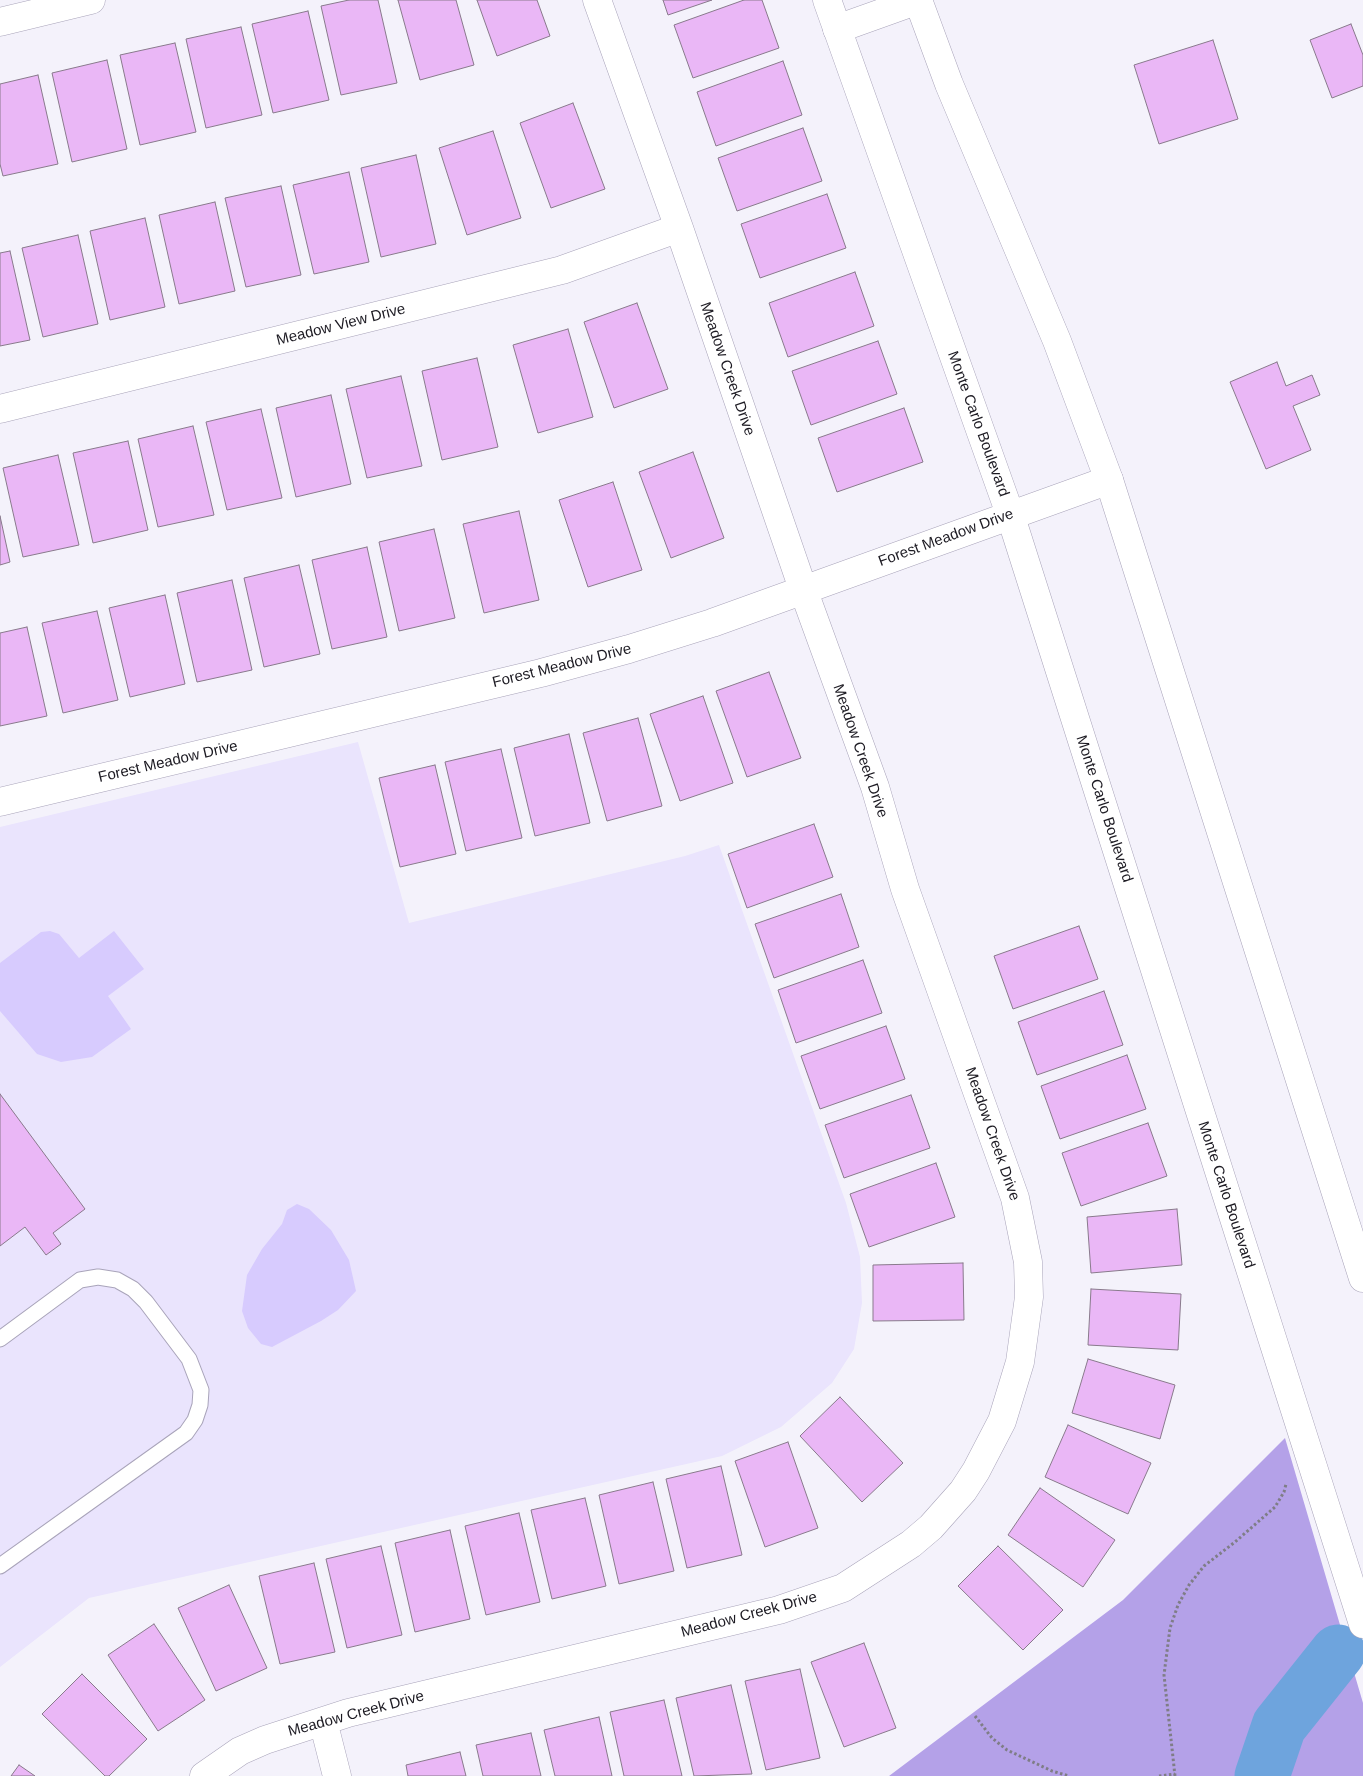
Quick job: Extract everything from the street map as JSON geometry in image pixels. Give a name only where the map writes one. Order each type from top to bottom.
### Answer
[{"type":"street","points":[[0,22],[91,0]]},
{"type":"street","name":"Meadow Creek Drive","points":[[204,1776],[240,1751],[265,1740],[323,1721],[364,1709],[779,1610],[843,1588],[888,1560],[932,1527],[972,1478],[1002,1421],[1020,1362],[1029,1297],[1028,1262],[1015,1198],[905,889],[875,787],[803,589],[679,228],[597,0]]},
{"type":"street","name":"Monte Carlo Boulevard","points":[[827,0],[1010,514],[1363,1624]]},
{"type":"street","points":[[838,29],[918,0],[949,84],[1054,332],[1109,480],[1363,1278]]},
{"type":"street","name":"Meadow View Drive","points":[[0,409],[562,270],[679,228]]},
{"type":"street","name":"Forest Meadow Drive","points":[[0,802],[586,661],[712,622],[1109,480]]},
{"type":"street","points":[[323,1721],[337,1776]]},
{"type":"lane","points":[[0,1339],[80,1280],[98,1277],[116,1280],[133,1289],[150,1308],[189,1359],[201,1390],[200,1405],[195,1420],[186,1433],[0,1566]]},
{"type":"path","points":[[1159,1776],[1175,1775],[1164,1675],[1170,1628],[1178,1605],[1204,1566],[1235,1542],[1274,1507],[1284,1492],[1288,1475]]},
{"type":"path","points":[[975,1716],[992,1738],[1007,1750],[1052,1771],[1069,1776]]},
{"type":"shaded area","points":[[358,742],[409,923],[685,856],[719,845],[846,1203],[860,1257],[862,1303],[854,1349],[832,1383],[781,1427],[722,1456],[89,1598],[0,1667],[0,827]]},
{"type":"shaded area","points":[[50,931],[59,934],[79,958],[114,931],[144,969],[108,996],[131,1029],[92,1057],[61,1062],[37,1054],[0,1011],[0,963],[41,932]]},
{"type":"shaded area","points":[[297,1204],[309,1209],[331,1230],[349,1260],[356,1291],[338,1310],[272,1347],[261,1344],[248,1328],[242,1311],[247,1275],[262,1249],[282,1224],[287,1210]]},
{"type":"shaded area","points":[[1285,1438],[1363,1703],[1363,1776],[889,1776],[1123,1600]]},
{"type":"building","points":[[349,0],[378,0],[397,83],[341,95],[321,6]]},
{"type":"building","points":[[398,0],[456,0],[474,65],[420,80]]},
{"type":"building","points":[[477,0],[537,0],[550,36],[497,56]]},
{"type":"building","points":[[663,0],[712,0],[668,15]]},
{"type":"building","points":[[744,0],[762,0],[779,48],[693,78],[674,25]]},
{"type":"building","points":[[308,11],[329,100],[273,113],[252,24]]},
{"type":"building","points":[[1351,24],[1363,55],[1363,86],[1332,98],[1310,40]]},
{"type":"building","points":[[241,27],[262,115],[206,128],[186,39]]},
{"type":"building","points":[[1213,40],[1238,119],[1159,144],[1134,65]]},
{"type":"building","points":[[175,43],[196,132],[140,145],[120,55]]},
{"type":"building","points":[[107,60],[127,149],[72,162],[52,73]]},
{"type":"building","points":[[783,61],[802,115],[716,146],[697,92]]},
{"type":"building","points":[[38,75],[58,164],[3,176],[0,164],[0,84]]},
{"type":"building","points":[[573,103],[605,189],[551,208],[520,123]]},
{"type":"building","points":[[803,128],[822,181],[737,211],[718,158]]},
{"type":"building","points":[[493,131],[521,218],[467,235],[439,148]]},
{"type":"building","points":[[416,155],[436,244],[381,257],[361,168]]},
{"type":"building","points":[[349,172],[369,262],[314,274],[293,185]]},
{"type":"building","points":[[281,186],[301,275],[246,287],[225,198]]},
{"type":"building","points":[[827,194],[846,248],[760,278],[741,224]]},
{"type":"building","points":[[215,202],[235,291],[179,304],[159,215]]},
{"type":"building","points":[[145,218],[165,307],[110,320],[90,231]]},
{"type":"building","points":[[78,235],[98,324],[43,337],[22,248]]},
{"type":"building","points":[[10,251],[30,340],[0,346],[0,253]]},
{"type":"building","points":[[855,272],[874,326],[788,357],[769,303]]},
{"type":"building","points":[[637,303],[668,389],[614,408],[584,322]]},
{"type":"building","points":[[568,329],[593,417],[538,433],[513,345]]},
{"type":"building","points":[[878,341],[897,394],[811,425],[792,371]]},
{"type":"building","points":[[477,358],[498,447],[442,460],[422,371]]},
{"type":"building","points":[[1277,362],[1286,386],[1312,375],[1320,395],[1293,406],[1311,450],[1266,469],[1230,382]]},
{"type":"building","points":[[401,376],[422,466],[367,478],[346,389]]},
{"type":"building","points":[[331,395],[351,484],[296,497],[276,408]]},
{"type":"building","points":[[904,408],[923,462],[837,492],[818,438]]},
{"type":"building","points":[[261,409],[282,498],[227,510],[206,422]]},
{"type":"building","points":[[193,426],[214,515],[158,527],[138,439]]},
{"type":"building","points":[[128,441],[148,530],[93,543],[73,453]]},
{"type":"building","points":[[693,452],[724,538],[671,558],[639,472]]},
{"type":"building","points":[[58,455],[79,545],[23,557],[3,468]]},
{"type":"building","points":[[613,482],[642,570],[588,587],[559,500]]},
{"type":"building","points":[[519,511],[539,600],[484,613],[463,524]]},
{"type":"building","points":[[0,516],[10,562],[0,565]]},
{"type":"building","points":[[434,529],[455,618],[399,631],[379,542]]},
{"type":"building","points":[[367,547],[387,637],[332,649],[312,560]]},
{"type":"building","points":[[299,565],[320,654],[264,667],[244,578]]},
{"type":"building","points":[[232,580],[252,670],[197,682],[177,593]]},
{"type":"building","points":[[165,595],[185,684],[130,697],[109,608]]},
{"type":"building","points":[[97,611],[118,700],[63,713],[42,623]]},
{"type":"building","points":[[27,627],[47,716],[0,726],[0,633]]},
{"type":"building","points":[[769,672],[801,758],[747,777],[716,691]]},
{"type":"building","points":[[703,696],[733,783],[680,801],[650,714]]},
{"type":"building","points":[[638,718],[662,806],[607,821],[583,733]]},
{"type":"building","points":[[569,734],[590,823],[535,836],[514,748]]},
{"type":"building","points":[[501,749],[522,838],[466,851],[445,762]]},
{"type":"building","points":[[435,765],[456,854],[400,867],[379,778]]},
{"type":"building","points":[[814,824],[833,877],[747,908],[728,854]]},
{"type":"building","points":[[841,894],[859,947],[774,978],[755,924]]},
{"type":"building","points":[[1079,926],[1098,979],[1013,1009],[994,956]]},
{"type":"building","points":[[863,960],[882,1013],[796,1043],[778,990]]},
{"type":"building","points":[[1104,991],[1123,1045],[1037,1075],[1018,1022]]},
{"type":"building","points":[[886,1026],[905,1079],[820,1109],[801,1056]]},
{"type":"building","points":[[1127,1055],[1146,1109],[1060,1139],[1041,1086]]},
{"type":"building","points":[[0,1094],[85,1209],[53,1233],[61,1244],[46,1255],[25,1227],[0,1246]]},
{"type":"building","points":[[911,1095],[930,1148],[844,1178],[825,1125]]},
{"type":"building","points":[[1148,1123],[1167,1176],[1081,1206],[1062,1153]]},
{"type":"building","points":[[936,1163],[955,1217],[869,1247],[850,1194]]},
{"type":"building","points":[[1177,1209],[1182,1265],[1091,1273],[1087,1217]]},
{"type":"building","points":[[963,1263],[964,1320],[873,1321],[873,1265]]},
{"type":"building","points":[[1091,1289],[1181,1294],[1178,1350],[1088,1345]]},
{"type":"building","points":[[1088,1359],[1175,1385],[1160,1439],[1072,1413]]},
{"type":"building","points":[[840,1397],[903,1463],[862,1502],[800,1436]]},
{"type":"building","points":[[1068,1425],[1151,1463],[1128,1514],[1045,1477]]},
{"type":"building","points":[[788,1442],[818,1528],[765,1547],[735,1461]]},
{"type":"building","points":[[721,1466],[742,1555],[687,1568],[666,1479]]},
{"type":"building","points":[[653,1482],[674,1571],[619,1584],[599,1495]]},
{"type":"building","points":[[1040,1488],[1115,1540],[1083,1587],[1008,1535]]},
{"type":"building","points":[[585,1498],[606,1586],[552,1599],[531,1510]]},
{"type":"building","points":[[519,1513],[540,1602],[486,1615],[465,1526]]},
{"type":"building","points":[[450,1530],[470,1619],[415,1632],[395,1543]]},
{"type":"building","points":[[381,1546],[402,1635],[347,1648],[326,1559]]},
{"type":"building","points":[[998,1546],[1063,1610],[1023,1650],[958,1586]]},
{"type":"building","points":[[314,1563],[335,1652],[280,1664],[259,1576]]},
{"type":"building","points":[[229,1585],[267,1668],[216,1691],[178,1608]]},
{"type":"building","points":[[154,1624],[205,1700],[158,1731],[108,1655]]},
{"type":"building","points":[[864,1643],[896,1728],[844,1747],[811,1662]]},
{"type":"building","points":[[800,1669],[820,1758],[766,1770],[745,1681]]},
{"type":"building","points":[[82,1674],[147,1739],[109,1776],[105,1776],[42,1714]]},
{"type":"building","points":[[731,1685],[752,1774],[694,1776],[676,1698]]},
{"type":"building","points":[[664,1700],[682,1776],[624,1776],[610,1712]]},
{"type":"building","points":[[599,1717],[612,1776],[555,1776],[544,1730]]},
{"type":"building","points":[[531,1733],[541,1776],[483,1776],[476,1745]]},
{"type":"building","points":[[460,1752],[466,1776],[408,1776],[406,1765]]},
{"type":"building","points":[[19,1765],[35,1776],[11,1776]]},
{"type":"waterway","points":[[1262,1776],[1279,1726],[1338,1652]]}]
